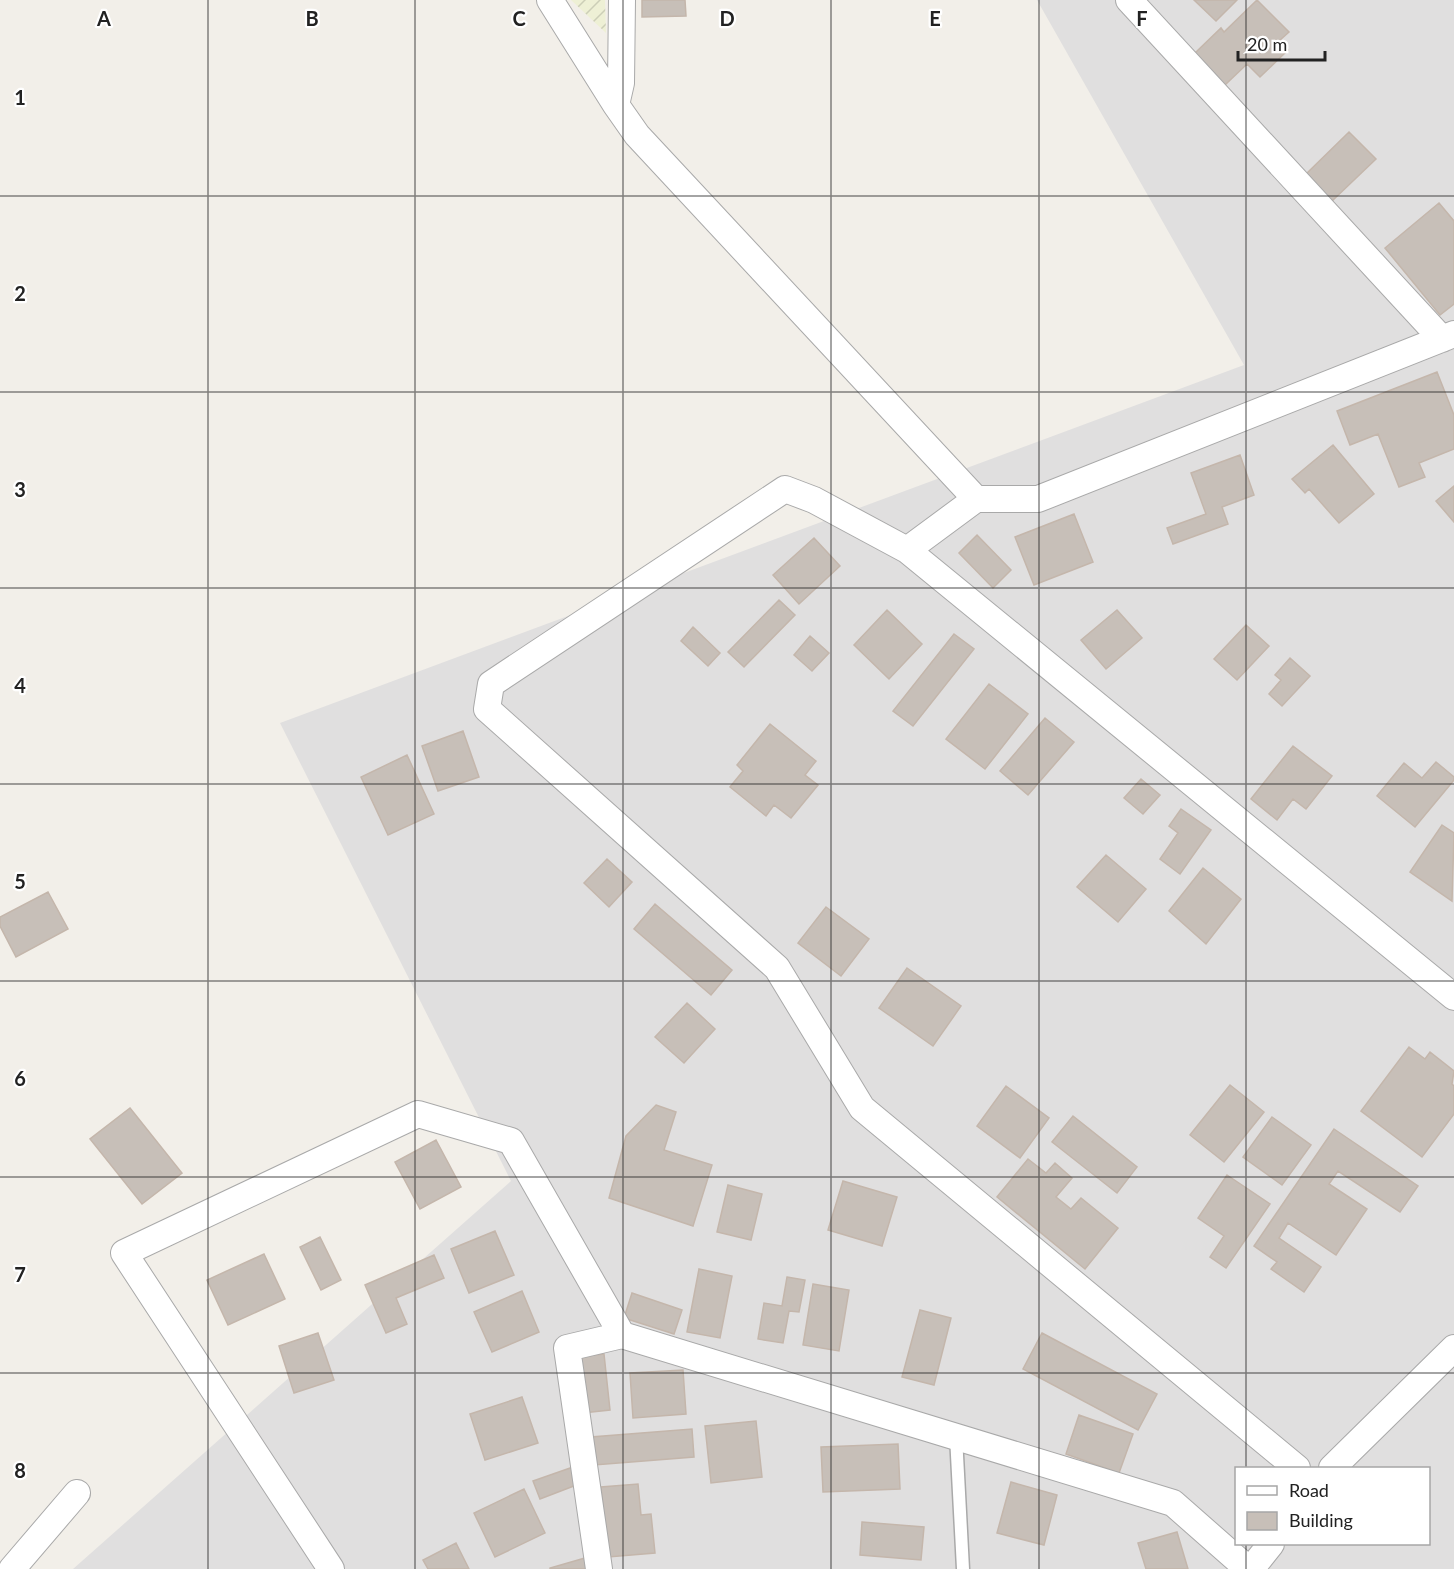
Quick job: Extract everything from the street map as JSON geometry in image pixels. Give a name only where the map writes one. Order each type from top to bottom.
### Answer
[{"type":"street","points":[[550,0],[637,135],[976,499]]},
{"type":"street","points":[[616,105],[621,82],[622,0]]},
{"type":"street","points":[[907,550],[976,499],[1038,499],[1448,336],[1129,0]]},
{"type":"street","points":[[1296,1467],[861,1108],[777,968],[487,709],[491,684],[785,489],[814,500],[907,550],[1454,997]]},
{"type":"street","points":[[331,1569],[124,1253],[418,1113],[511,1141],[621,1335]]},
{"type":"street","points":[[599,1569],[567,1348],[621,1335],[1173,1503],[1250,1569],[1269,1545]]},
{"type":"street","points":[[1333,1467],[1454,1348]]},
{"type":"street","points":[[12,1569],[77,1493]]},
{"type":"lane","points":[[956,1436],[963,1569]]},
{"type":"shaded area","points":[[1037,0],[1454,0],[1454,1569],[73,1569],[511,1181],[280,723],[1244,365]]},
{"type":"green space","points":[[571,0],[605,0],[606,33]]},
{"type":"building","points":[[642,0],[685,0],[686,16],[642,17]]},
{"type":"building","points":[[1194,0],[1237,0],[1216,21]]},
{"type":"building","points":[[1257,0],[1289,32],[1279,41],[1288,50],[1260,77],[1247,64],[1225,85],[1195,53],[1221,28],[1224,32]]},
{"type":"building","points":[[1349,132],[1376,159],[1331,202],[1305,175]]},
{"type":"building","points":[[1439,203],[1454,221],[1454,304],[1440,315],[1385,248]]},
{"type":"building","points":[[1437,372],[1454,415],[1454,449],[1419,463],[1425,477],[1399,487],[1378,434],[1350,445],[1337,411]]},
{"type":"building","points":[[1333,445],[1374,494],[1339,523],[1309,489],[1305,493],[1292,479]]},
{"type":"building","points":[[1240,455],[1254,495],[1222,507],[1228,524],[1173,544],[1167,528],[1206,514],[1191,473]]},
{"type":"building","points":[[1454,486],[1454,522],[1436,501]]},
{"type":"building","points":[[1074,514],[1093,562],[1034,585],[1015,537]]},
{"type":"building","points":[[977,535],[1011,570],[993,588],[959,553]]},
{"type":"building","points":[[814,538],[840,566],[799,604],[773,575]]},
{"type":"building","points":[[779,600],[795,615],[744,667],[728,652]]},
{"type":"building","points":[[887,610],[922,644],[889,679],[854,645]]},
{"type":"building","points":[[1117,610],[1142,638],[1106,669],[1081,640]]},
{"type":"building","points":[[1246,625],[1269,646],[1237,680],[1214,659]]},
{"type":"building","points":[[693,627],[720,653],[708,666],[681,641]]},
{"type":"building","points":[[954,634],[974,649],[913,726],[893,711]]},
{"type":"building","points":[[810,636],[829,653],[812,671],[794,655]]},
{"type":"building","points":[[1290,658],[1310,676],[1282,706],[1269,694],[1281,680],[1275,675]]},
{"type":"building","points":[[989,684],[1028,714],[985,769],[946,739]]},
{"type":"building","points":[[1045,718],[1074,742],[1028,795],[1000,771]]},
{"type":"building","points":[[770,724],[816,761],[805,775],[818,785],[791,818],[774,805],[766,816],[730,787],[743,771],[737,765]]},
{"type":"building","points":[[463,731],[479,777],[438,791],[422,746]]},
{"type":"building","points":[[1293,746],[1332,776],[1306,809],[1293,799],[1277,820],[1251,799]]},
{"type":"building","points":[[407,755],[434,814],[388,835],[361,777]]},
{"type":"building","points":[[1436,762],[1454,777],[1454,780],[1415,827],[1377,796],[1404,763],[1422,778]]},
{"type":"building","points":[[1141,779],[1160,795],[1143,814],[1124,798]]},
{"type":"building","points":[[1181,809],[1211,830],[1180,874],[1160,859],[1178,833],[1169,826]]},
{"type":"building","points":[[1442,825],[1454,833],[1452,901],[1410,872]]},
{"type":"building","points":[[1106,855],[1146,889],[1118,922],[1077,887]]},
{"type":"building","points":[[607,859],[632,882],[609,907],[584,883]]},
{"type":"building","points":[[1203,868],[1241,899],[1206,944],[1169,911]]},
{"type":"building","points":[[48,892],[68,929],[16,957],[0,926],[0,917]]},
{"type":"building","points":[[655,904],[732,970],[711,995],[634,929]]},
{"type":"building","points":[[826,907],[869,939],[841,976],[798,943]]},
{"type":"building","points":[[907,968],[961,1006],[933,1046],[879,1008]]},
{"type":"building","points":[[687,1003],[715,1029],[684,1063],[655,1037]]},
{"type":"building","points":[[1409,1047],[1425,1059],[1430,1052],[1454,1071],[1452,1084],[1454,1086],[1454,1114],[1422,1157],[1361,1111]]},
{"type":"building","points":[[1230,1085],[1264,1112],[1224,1162],[1190,1135]]},
{"type":"building","points":[[1006,1086],[1049,1118],[1020,1158],[977,1126]]},
{"type":"building","points":[[656,1105],[676,1112],[664,1150],[712,1165],[693,1226],[609,1198],[626,1136]]},
{"type":"building","points":[[130,1108],[182,1173],[142,1204],[90,1139]]},
{"type":"building","points":[[1073,1116],[1137,1167],[1117,1193],[1052,1142]]},
{"type":"building","points":[[1272,1117],[1311,1145],[1282,1185],[1243,1157]]},
{"type":"building","points":[[1334,1129],[1418,1186],[1400,1212],[1338,1171],[1329,1184],[1367,1209],[1336,1255],[1288,1223],[1279,1238],[1321,1267],[1304,1292],[1271,1269],[1277,1262],[1254,1246]]},
{"type":"building","points":[[436,1140],[461,1187],[420,1209],[395,1162]]},
{"type":"building","points":[[1028,1159],[1046,1173],[1055,1163],[1072,1178],[1056,1197],[1071,1209],[1081,1198],[1118,1228],[1085,1269],[997,1197]]},
{"type":"building","points":[[1227,1175],[1270,1204],[1226,1268],[1210,1257],[1224,1236],[1198,1218]]},
{"type":"building","points":[[843,1181],[897,1197],[882,1246],[828,1230]]},
{"type":"building","points":[[728,1185],[762,1194],[751,1240],[717,1232]]},
{"type":"building","points":[[495,1231],[514,1275],[469,1293],[451,1249]]},
{"type":"building","points":[[320,1237],[341,1280],[321,1290],[300,1247]]},
{"type":"building","points":[[264,1254],[285,1299],[228,1325],[207,1280]]},
{"type":"building","points":[[434,1255],[444,1278],[396,1298],[407,1324],[386,1333],[365,1285]]},
{"type":"building","points":[[699,1269],[732,1276],[720,1338],[687,1332]]},
{"type":"building","points":[[787,1277],[805,1280],[799,1312],[789,1311],[783,1343],[758,1339],[764,1303],[782,1306]]},
{"type":"building","points":[[813,1284],[849,1290],[839,1351],[803,1345]]},
{"type":"building","points":[[522,1291],[539,1332],[492,1352],[474,1312]]},
{"type":"building","points":[[632,1293],[682,1310],[674,1334],[624,1318]]},
{"type":"building","points":[[920,1310],[951,1318],[934,1385],[902,1377]]},
{"type":"building","points":[[318,1333],[334,1380],[294,1393],[279,1346]]},
{"type":"building","points":[[1042,1333],[1157,1394],[1138,1430],[1023,1369]]},
{"type":"building","points":[[604,1354],[610,1410],[583,1413],[576,1357]]},
{"type":"building","points":[[683,1370],[686,1414],[633,1418],[630,1373]]},
{"type":"building","points":[[522,1397],[538,1443],[485,1460],[470,1414]]},
{"type":"building","points":[[1079,1415],[1133,1434],[1119,1473],[1066,1454]]},
{"type":"building","points":[[756,1421],[762,1477],[711,1483],[705,1426]]},
{"type":"building","points":[[692,1429],[694,1457],[594,1465],[591,1437]]},
{"type":"building","points":[[898,1444],[900,1489],[823,1492],[821,1447]]},
{"type":"building","points":[[573,1467],[579,1484],[540,1499],[533,1481]]},
{"type":"building","points":[[1011,1482],[1057,1495],[1044,1545],[997,1533]]},
{"type":"building","points":[[638,1484],[641,1515],[651,1514],[655,1553],[608,1557],[601,1487]]},
{"type":"building","points":[[524,1489],[545,1533],[495,1557],[474,1513]]},
{"type":"building","points":[[862,1522],[924,1527],[921,1560],[860,1555]]},
{"type":"building","points":[[1177,1532],[1188,1569],[1146,1569],[1138,1543]]},
{"type":"building","points":[[456,1543],[469,1569],[428,1569],[423,1560]]},
{"type":"building","points":[[585,1558],[588,1569],[550,1569],[550,1568]]}]
